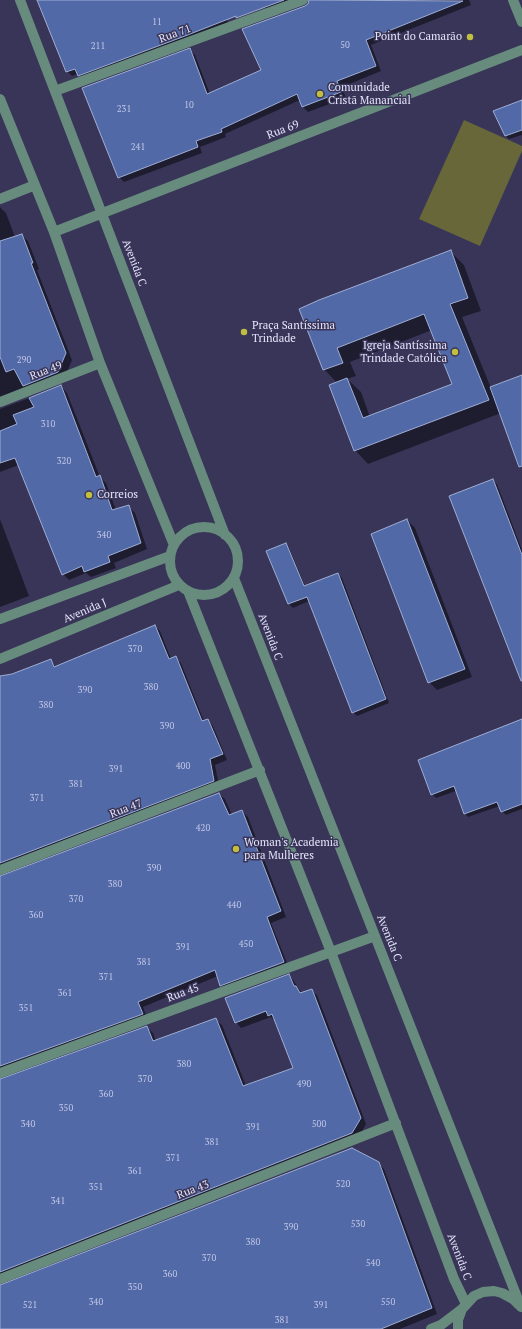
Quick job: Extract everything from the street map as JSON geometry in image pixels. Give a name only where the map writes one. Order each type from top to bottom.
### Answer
[{"type":"street","name":"Avenida C","points":[[20,0],[225,535]]},
{"type":"street","name":"Rua 71","points":[[54,91],[303,0]]},
{"type":"street","points":[[513,0],[522,22]]},
{"type":"street","name":"Rua 69","points":[[54,232],[522,50]]},
{"type":"street","points":[[0,99],[54,232],[100,363],[174,545]]},
{"type":"street","points":[[0,199],[35,185]]},
{"type":"street","name":"Rua 49","points":[[0,402],[100,363]]},
{"type":"street","points":[[206,527],[214,529],[225,535],[232,544],[237,555],[238,566],[234,578],[227,587],[217,593],[205,595],[193,594],[179,585],[172,571],[170,556],[174,545],[185,533],[206,527]]},
{"type":"street","name":"Avenida J","points":[[0,620],[170,556]]},
{"type":"street","name":"Avenida C","points":[[234,578],[521,1309]]},
{"type":"street","name":"Avenida J","points":[[0,659],[179,585]]},
{"type":"street","name":"Avenida C","points":[[188,591],[331,952],[464,1307]]},
{"type":"street","name":"Rua 47","points":[[0,870],[260,770]]},
{"type":"street","name":"Rua 45","points":[[0,1073],[375,936]]},
{"type":"street","name":"Rua 43","points":[[0,1279],[396,1123]]},
{"type":"street","points":[[431,1329],[440,1325],[464,1307],[474,1296],[483,1292],[494,1291],[502,1293],[513,1299],[521,1309]]},
{"type":"street","points":[[458,1329],[458,1320],[464,1307]]},
{"type":"shaded area","points":[[464,120],[522,146],[522,151],[480,246],[419,219]]},
{"type":"building","points":[[37,0],[284,0],[236,18],[236,16],[78,76],[75,69],[66,72]]},
{"type":"building","points":[[309,0],[463,1],[366,40],[376,66],[337,81],[341,92],[302,107],[297,94],[221,129],[222,132],[196,141],[198,147],[118,178],[82,88],[190,48],[207,94],[261,70],[242,29],[305,6],[308,4]]},
{"type":"building","points":[[522,100],[522,130],[505,136],[493,111]]},
{"type":"building","points":[[22,234],[33,263],[31,263],[66,353],[58,372],[23,386],[14,369],[6,372],[0,357],[0,241]]},
{"type":"building","name":"Igreja Santíssima Trindade Católica","points":[[451,250],[468,298],[450,304],[489,400],[354,451],[329,385],[347,378],[363,418],[452,384],[424,314],[337,348],[343,363],[323,370],[299,309]]},
{"type":"building","points":[[522,375],[522,466],[519,467],[490,387]]},
{"type":"building","points":[[61,385],[96,477],[100,475],[112,510],[129,505],[141,543],[108,556],[110,562],[84,572],[82,566],[62,575],[15,458],[0,463],[0,431],[17,424],[13,415],[34,407],[29,398]]},
{"type":"building","points":[[493,479],[522,555],[522,681],[449,496]]},
{"type":"building","points":[[407,519],[465,669],[428,683],[371,534]]},
{"type":"building","points":[[286,543],[304,586],[338,573],[386,699],[352,713],[307,597],[288,604],[266,551]]},
{"type":"building","points":[[155,625],[169,659],[176,656],[202,721],[208,719],[223,754],[210,759],[214,781],[0,863],[0,676],[12,674],[51,659],[54,667]]},
{"type":"building","points":[[522,719],[522,804],[501,812],[497,802],[464,814],[454,786],[431,795],[418,760]]},
{"type":"building","points":[[219,793],[229,815],[242,810],[281,911],[267,917],[284,962],[220,986],[215,970],[138,1002],[143,1014],[0,1066],[0,876]]},
{"type":"building","points":[[289,974],[294,986],[296,986],[300,993],[312,989],[361,1118],[352,1133],[0,1272],[0,1079],[147,1026],[153,1041],[216,1018],[243,1086],[293,1068],[272,1014],[268,1016],[266,1011],[235,1023],[225,998]]},
{"type":"building","points":[[352,1148],[379,1162],[432,1308],[381,1329],[0,1329],[0,1285]]},
{"type":"place","name":"Point do Camarão","points":[[470,37]]},
{"type":"place","name":"Comunidade Cristã Manancial","points":[[320,94]]},
{"type":"place","name":"Praça Santíssima Trindade","points":[[244,332]]},
{"type":"place","name":"Igreja Santíssima Trindade Católica","points":[[455,352]]},
{"type":"place","name":"Correios","points":[[89,495]]},
{"type":"place","name":"Woman's Academia para Mulheres","points":[[236,849]]}]
